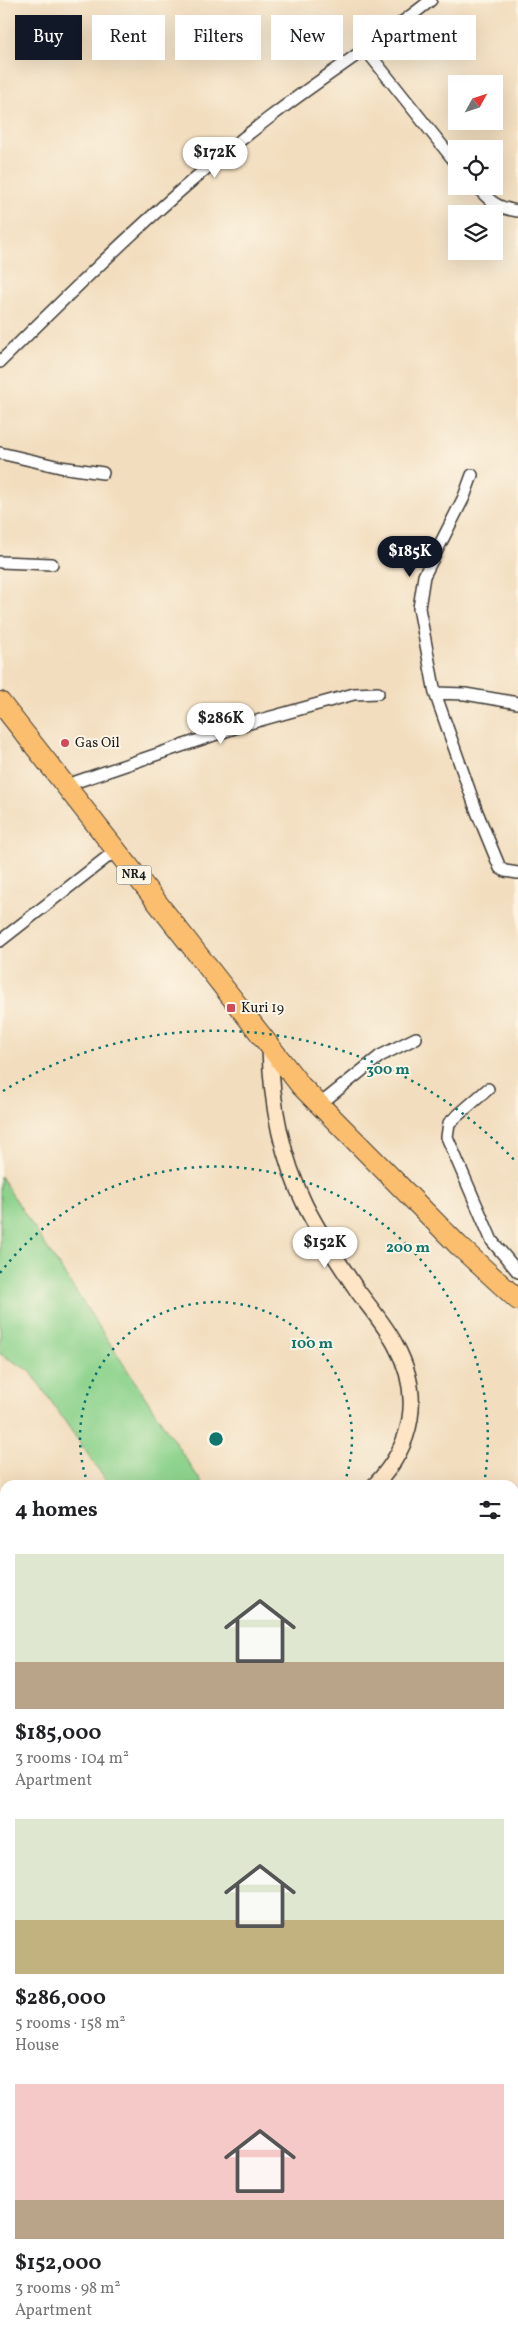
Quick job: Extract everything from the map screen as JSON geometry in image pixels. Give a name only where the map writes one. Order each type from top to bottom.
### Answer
[{"type":"highway","name":"NR4","points":[[0,702],[270,1047],[319,1105],[459,1246],[518,1300]]},
{"type":"main road","points":[[270,1047],[271,1088],[282,1142],[304,1204],[330,1250],[396,1345],[410,1385],[410,1414],[406,1436],[399,1455],[378,1480]]},
{"type":"street","points":[[412,15],[431,0]]},
{"type":"street","points":[[0,362],[80,283],[187,185],[269,118],[353,59]]},
{"type":"street","points":[[374,60],[448,153]]},
{"type":"street","points":[[484,195],[502,209],[518,211]]},
{"type":"street","points":[[0,453],[60,467],[103,473]]},
{"type":"street","points":[[472,475],[464,497],[424,576],[419,593],[418,608],[435,693],[477,812],[497,862],[505,871],[518,873]]},
{"type":"street","points":[[0,562],[52,564]]},
{"type":"street","points":[[64,786],[255,721],[354,694],[378,693]]},
{"type":"street","points":[[435,693],[464,694],[518,703]]},
{"type":"street","points":[[0,941],[115,851]]},
{"type":"street","points":[[319,1105],[380,1056],[416,1038]]},
{"type":"street","points":[[488,1089],[449,1123],[447,1137],[492,1241],[518,1272]]},
{"type":"green space","points":[[0,1176],[200,1480],[106,1480],[30,1371],[0,1354]]},
{"type":"place","name":"Gas Oil","points":[[65,743]]},
{"type":"place","name":"Kuri 19","points":[[231,1008]]}]
